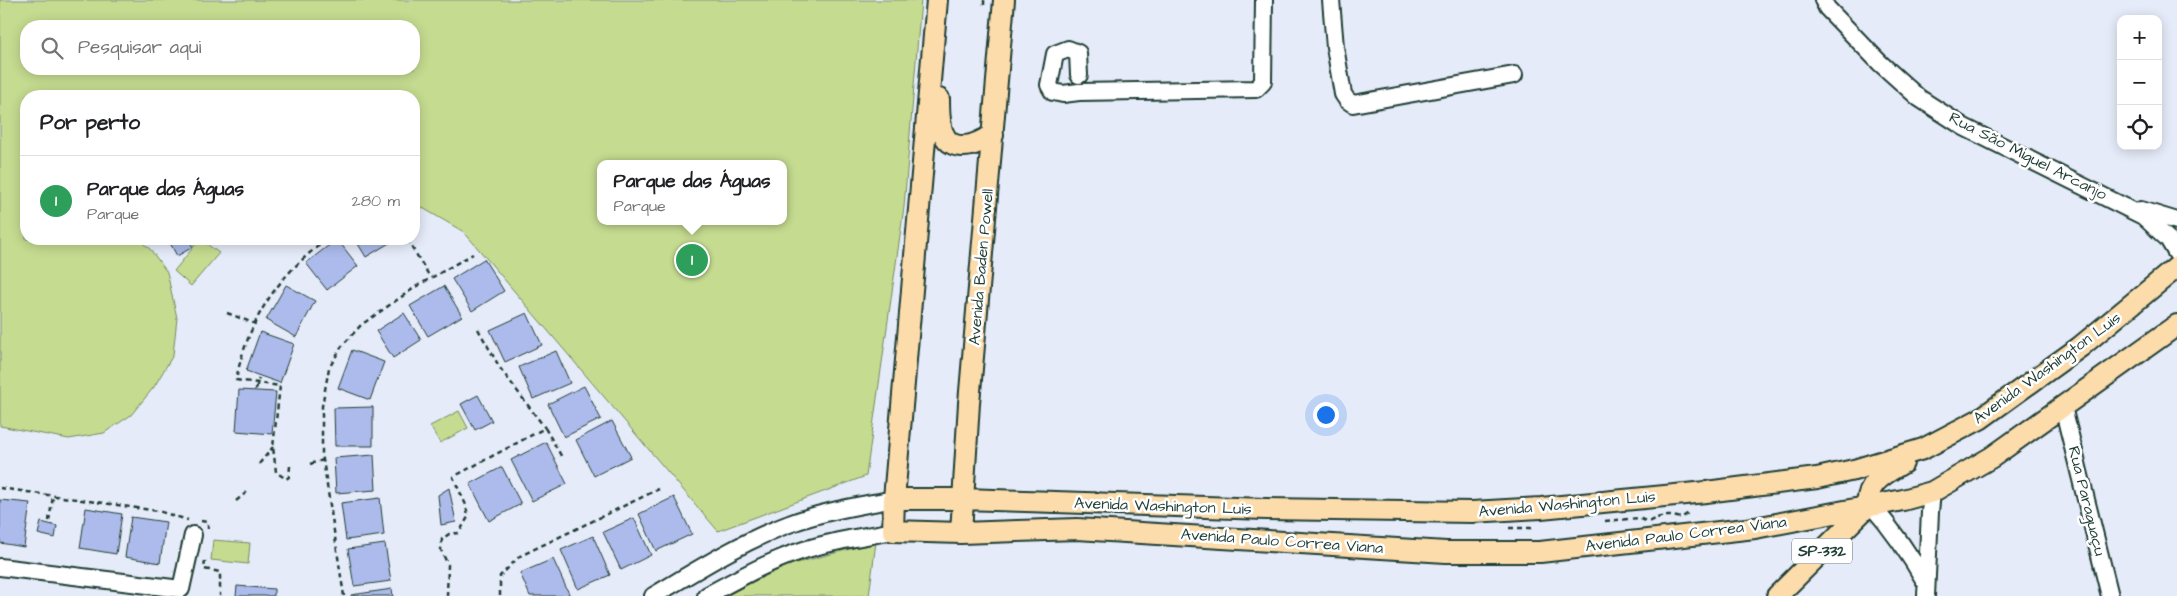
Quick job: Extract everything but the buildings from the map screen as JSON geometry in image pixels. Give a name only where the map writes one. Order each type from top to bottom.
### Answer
[{"type":"main road","points":[[937,0],[942,45],[938,121],[941,132],[947,140],[963,145],[972,145],[994,135]]},
{"type":"main road","points":[[893,530],[894,499],[937,0]]},
{"type":"main road","name":"Avenida Baden Powell","points":[[960,533],[964,499],[969,402],[994,135],[1004,0]]},
{"type":"main road","name":"Avenida Washington Luis","points":[[894,499],[964,499],[1404,512],[1492,511],[1696,493],[1816,478],[1854,470],[1924,449],[1980,419],[2034,381],[2177,267]]},
{"type":"main road","points":[[1924,449],[1881,477],[1871,488],[1867,498],[1870,506],[1932,492],[1992,457],[2177,325]]},
{"type":"main road","name":"Avenida Paulo Correa Viana","points":[[893,530],[960,533],[1077,529],[1446,552],[1540,552],[1755,528],[1870,506]]},
{"type":"main road","name":"SP-332","points":[[1777,596],[1814,558],[1870,506]]},
{"type":"main road","points":[[1813,517],[1820,524],[1824,533],[1823,542],[1814,558]]},
{"type":"street","points":[[1079,75],[1078,53],[1068,49],[1054,54],[1049,85],[1053,92],[1063,94],[1079,92],[1256,89],[1264,82],[1264,0]]},
{"type":"street","points":[[1331,0],[1335,47],[1344,94],[1347,100],[1353,104],[1514,75]]},
{"type":"street","name":"Rua São Miguel Arcanjo","points":[[1823,0],[1828,8],[1880,63],[1919,98],[1964,127],[2127,206],[2177,221]]},
{"type":"street","name":"Rua São Miguel Arcanjo","points":[[2127,206],[2157,228],[2168,239],[2177,254]]},
{"type":"street","name":"Rua Paraguaçu","points":[[2063,406],[2110,596]]},
{"type":"street","points":[[1926,590],[1932,492]]},
{"type":"street","points":[[653,596],[739,547],[790,524],[829,512],[894,499]]},
{"type":"street","points":[[1870,506],[1899,539],[1926,590]]},
{"type":"street","points":[[0,567],[181,589],[198,527]]},
{"type":"street","name":"Avenida Paulo Correa Viana","points":[[706,596],[746,574],[791,555],[817,546],[893,530]]},
{"type":"path","points":[[984,0],[984,9]]},
{"type":"path","points":[[290,466],[289,477],[286,479],[276,472],[273,446],[280,386],[236,380],[249,337],[278,282],[301,259],[320,245]]},
{"type":"path","points":[[411,245],[430,277]]},
{"type":"path","points":[[344,596],[321,428],[322,406],[329,368],[342,346],[361,325],[385,307],[473,254]]},
{"type":"path","points":[[228,313],[256,324]]},
{"type":"path","points":[[478,329],[500,368],[544,428],[563,459]]},
{"type":"path","points":[[256,389],[259,378]]},
{"type":"path","points":[[447,596],[448,565],[441,550],[442,539],[449,534],[459,533],[468,517],[466,505],[453,477],[544,428]]},
{"type":"path","points":[[259,464],[273,446]]},
{"type":"path","points":[[310,464],[324,460]]},
{"type":"path","points":[[0,488],[158,511],[198,527]]},
{"type":"path","points":[[500,596],[500,576],[520,556],[659,489]]},
{"type":"path","points":[[236,501],[246,492]]},
{"type":"path","points":[[49,521],[53,496]]},
{"type":"path","points":[[1600,522],[1639,518],[1648,522],[1659,517],[1671,515],[1681,518],[1693,510]]},
{"type":"path","points":[[1504,526],[1512,530],[1541,527]]},
{"type":"path","points":[[205,560],[204,569],[220,572],[220,596]]},
{"type":"green space","points":[[0,0],[921,0],[904,207],[866,476],[718,531],[464,232],[420,206],[420,90],[20,90],[20,245],[145,245],[167,272],[177,318],[173,355],[154,387],[131,415],[104,433],[69,439],[0,426]]},
{"type":"green space","points":[[195,245],[208,245],[219,253],[191,286],[174,271]]},
{"type":"green space","points":[[459,411],[468,428],[440,443],[430,426]]},
{"type":"green space","points":[[213,540],[250,543],[248,564],[211,560]]},
{"type":"green space","points":[[876,542],[869,596],[723,596],[782,567]]},
{"type":"place","name":"Parque das Águas","points":[[692,260]]}]
